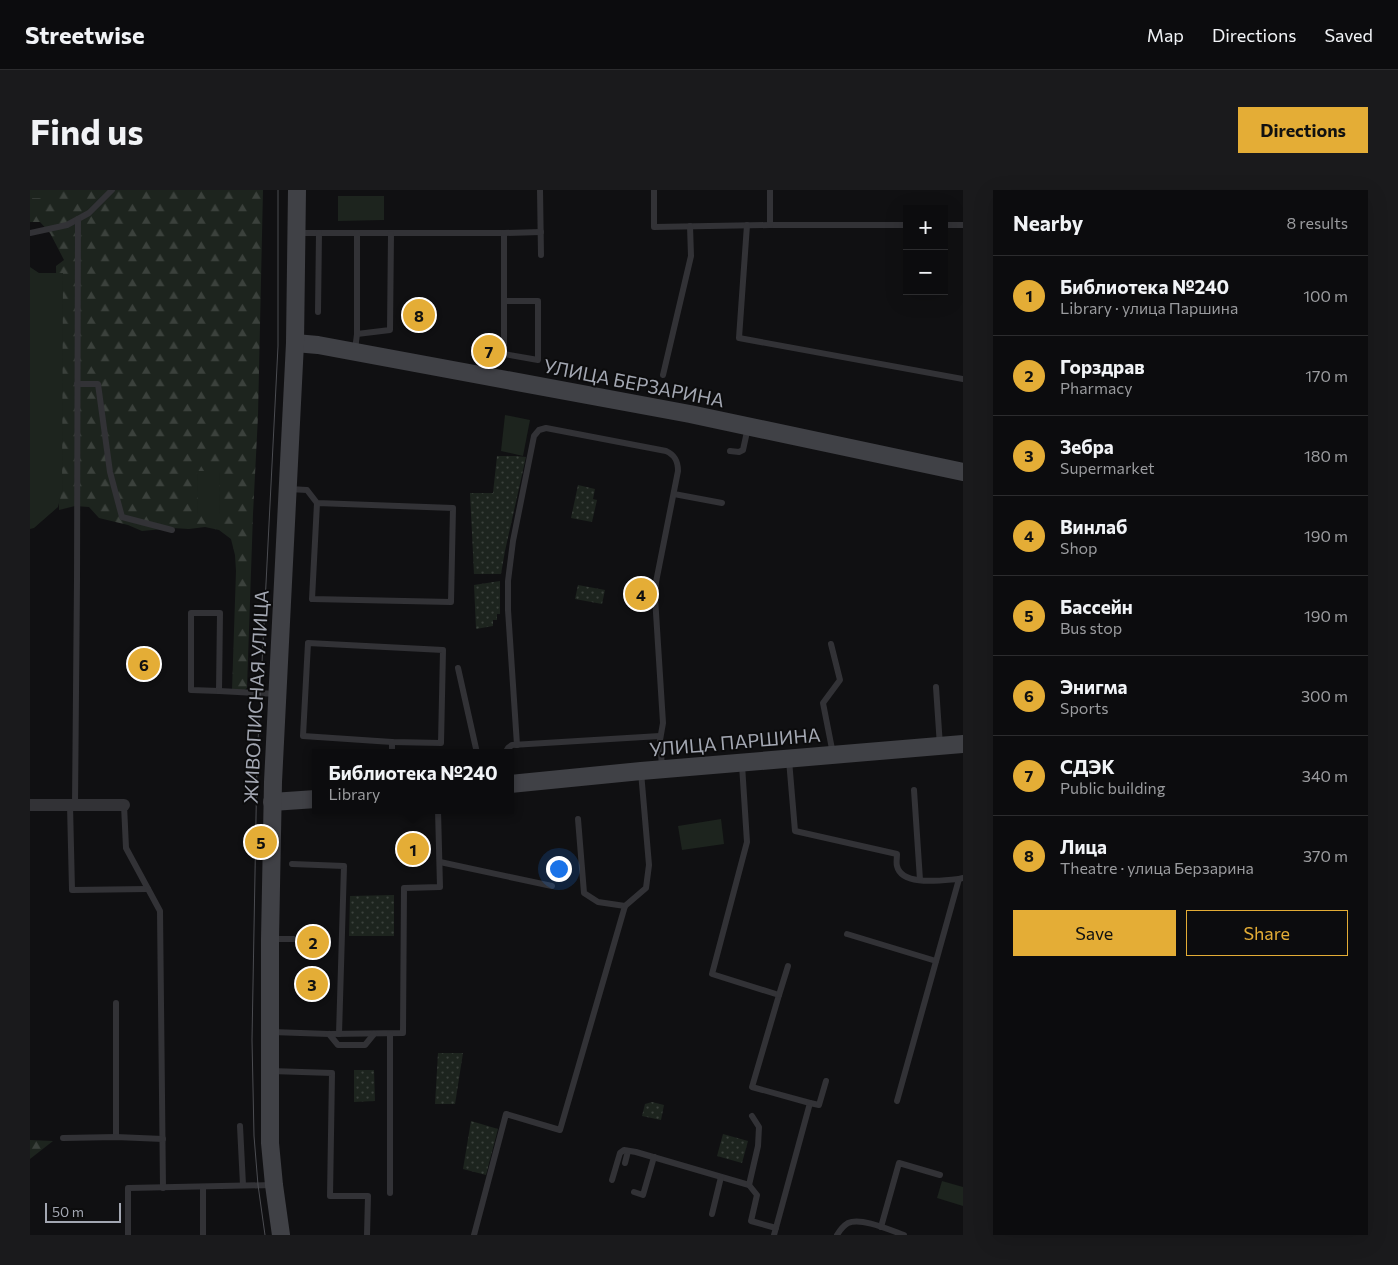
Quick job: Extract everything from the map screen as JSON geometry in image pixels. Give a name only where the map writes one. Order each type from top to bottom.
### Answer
[{"type":"street","name":"ЖИВОПИСНАЯ УЛИЦА","points":[[281,1235],[270,1143],[272,802],[295,343],[297,190]]},
{"type":"street","name":"УЛИЦА БЕРЗАРИНА","points":[[295,343],[318,345],[672,411],[963,472]]},
{"type":"street","name":"УЛИЦА ПАРШИНА","points":[[514,784],[662,769],[963,744]]},
{"type":"street","points":[[272,802],[312,799]]},
{"type":"street","points":[[30,805],[124,805]]},
{"type":"lane","points":[[30,234],[67,225],[89,213],[112,190]]},
{"type":"lane","points":[[540,190],[541,255]]},
{"type":"lane","points":[[654,190],[654,227],[903,225]]},
{"type":"lane","points":[[770,190],[770,225]]},
{"type":"lane","points":[[78,219],[72,890],[148,889]]},
{"type":"lane","points":[[747,225],[738,338],[963,379]]},
{"type":"lane","points":[[948,225],[963,225]]},
{"type":"lane","points":[[662,375],[691,256],[690,226]]},
{"type":"lane","points":[[296,233],[541,232]]},
{"type":"lane","points":[[318,233],[318,312]]},
{"type":"lane","points":[[504,233],[504,354],[538,360],[538,301],[505,301]]},
{"type":"lane","points":[[354,352],[356,334],[357,234]]},
{"type":"lane","points":[[356,334],[390,330],[392,234]]},
{"type":"lane","points":[[77,384],[98,384],[110,472],[122,517],[172,530]]},
{"type":"lane","points":[[730,451],[739,452],[743,450],[748,426]]},
{"type":"lane","points":[[516,745],[508,581],[513,541],[534,436],[538,430],[546,428],[666,451],[675,458],[678,465],[655,592],[663,724],[660,736],[662,769]]},
{"type":"lane","points":[[288,489],[307,490],[317,503],[312,599],[451,602],[452,508],[317,503]]},
{"type":"lane","points":[[674,494],[722,503]]},
{"type":"lane","points":[[219,690],[220,613],[191,613],[191,690],[278,694]]},
{"type":"lane","points":[[308,643],[443,650],[441,743],[392,742],[303,736],[308,643]]},
{"type":"lane","points":[[831,644],[840,680],[823,703],[833,755]]},
{"type":"lane","points":[[458,668],[476,749]]},
{"type":"lane","points":[[936,687],[940,746]]},
{"type":"lane","points":[[620,729],[620,738]]},
{"type":"lane","points":[[564,733],[565,742]]},
{"type":"lane","points":[[507,749],[516,745],[660,736]]},
{"type":"lane","points":[[392,742],[392,749]]},
{"type":"lane","points":[[789,759],[795,831],[898,854],[896,866],[901,874],[912,880],[931,881],[961,878],[897,1101]]},
{"type":"lane","points":[[742,762],[747,842],[712,974],[779,996]]},
{"type":"lane","points":[[474,1235],[506,1114],[560,1130],[624,906],[646,888],[649,865],[641,771]]},
{"type":"lane","points":[[914,790],[920,880]]},
{"type":"lane","points":[[124,805],[126,848],[160,911],[163,1188]]},
{"type":"lane","points":[[270,1032],[329,1034],[403,1033],[404,888],[440,887],[438,814]]},
{"type":"lane","points":[[578,819],[584,894],[598,902],[624,906]]},
{"type":"lane","points":[[440,862],[552,886]]},
{"type":"lane","points":[[292,864],[344,866],[340,1034]]},
{"type":"lane","points":[[847,934],[936,961]]},
{"type":"lane","points":[[270,939],[294,939]]},
{"type":"lane","points":[[788,966],[752,1087],[819,1105],[826,1081]]},
{"type":"lane","points":[[116,1003],[116,1137]]},
{"type":"lane","points":[[329,1034],[338,1045],[365,1045],[374,1034]]},
{"type":"lane","points":[[390,1034],[390,1193]]},
{"type":"lane","points":[[271,1071],[332,1073],[330,1196],[368,1196],[367,1235]]},
{"type":"lane","points":[[612,1180],[620,1153],[624,1150],[721,1177],[746,1186],[757,1195],[751,1221],[775,1232],[810,1103]]},
{"type":"lane","points":[[746,1186],[758,1146],[759,1127],[752,1116]]},
{"type":"lane","points":[[240,1126],[243,1185]]},
{"type":"lane","points":[[63,1138],[116,1137],[162,1139]]},
{"type":"lane","points":[[625,1163],[628,1151]]},
{"type":"lane","points":[[634,1192],[644,1195],[654,1157]]},
{"type":"lane","points":[[881,1227],[899,1163],[940,1175]]},
{"type":"lane","points":[[712,1214],[721,1177]]},
{"type":"lane","points":[[128,1235],[128,1188],[274,1185]]},
{"type":"lane","points":[[203,1187],[203,1235]]},
{"type":"lane","points":[[837,1235],[842,1227],[850,1222],[861,1221],[904,1235]]},
{"type":"green space","points":[[30,190],[43,190],[43,198],[30,198]]},
{"type":"green space","points":[[43,190],[263,190],[258,416],[247,688],[241,693],[232,690],[236,571],[231,539],[219,530],[205,527],[142,531],[128,525],[99,518],[89,507],[75,506],[59,510],[56,266],[64,260],[50,233],[40,222],[30,222],[30,198],[43,198]]},
{"type":"green space","points":[[338,196],[384,196],[384,220],[338,221]]},
{"type":"green space","points":[[30,267],[39,273],[63,273],[62,491],[58,507],[34,528],[30,529]]},
{"type":"green space","points":[[505,415],[530,420],[523,456],[501,451]]},
{"type":"green space","points":[[497,456],[526,457],[501,574],[474,574],[470,493],[493,493]]},
{"type":"green space","points":[[197,471],[219,471],[220,515],[198,515]]},
{"type":"green space","points":[[578,485],[595,489],[593,499],[597,500],[592,522],[571,518]]},
{"type":"green space","points":[[500,581],[500,614],[497,614],[497,620],[493,620],[493,626],[476,629],[474,585]]},
{"type":"green space","points":[[578,585],[605,590],[602,604],[575,599]]},
{"type":"green space","points":[[721,819],[724,844],[682,850],[678,826]]},
{"type":"green space","points":[[394,895],[394,936],[349,936],[350,896]]},
{"type":"green space","points":[[438,1053],[463,1053],[455,1104],[435,1104]]},
{"type":"green space","points":[[354,1070],[374,1070],[375,1101],[354,1102]]},
{"type":"green space","points":[[652,1102],[664,1105],[661,1120],[642,1116],[645,1104]]},
{"type":"green space","points":[[471,1121],[498,1129],[486,1175],[463,1169]]},
{"type":"green space","points":[[723,1134],[748,1141],[742,1163],[717,1156]]},
{"type":"green space","points":[[30,1140],[53,1141],[30,1159]]},
{"type":"green space","points":[[942,1181],[963,1187],[963,1206],[937,1198]]},
{"type":"tram line","points":[[265,1235],[254,1136],[252,1040],[257,762],[278,346],[278,190]]},
{"type":"place","name":"Лица","points":[[419,315]]},
{"type":"place","name":"СДЭК","points":[[489,351]]},
{"type":"place","name":"Винлаб","points":[[641,594]]},
{"type":"place","name":"Энигма","points":[[144,664]]},
{"type":"place","name":"Бассейн","points":[[261,842]]},
{"type":"place","name":"Библиотека №240","points":[[413,849]]},
{"type":"place","name":"Горздрав","points":[[313,942]]},
{"type":"place","name":"Зебра","points":[[312,984]]}]
